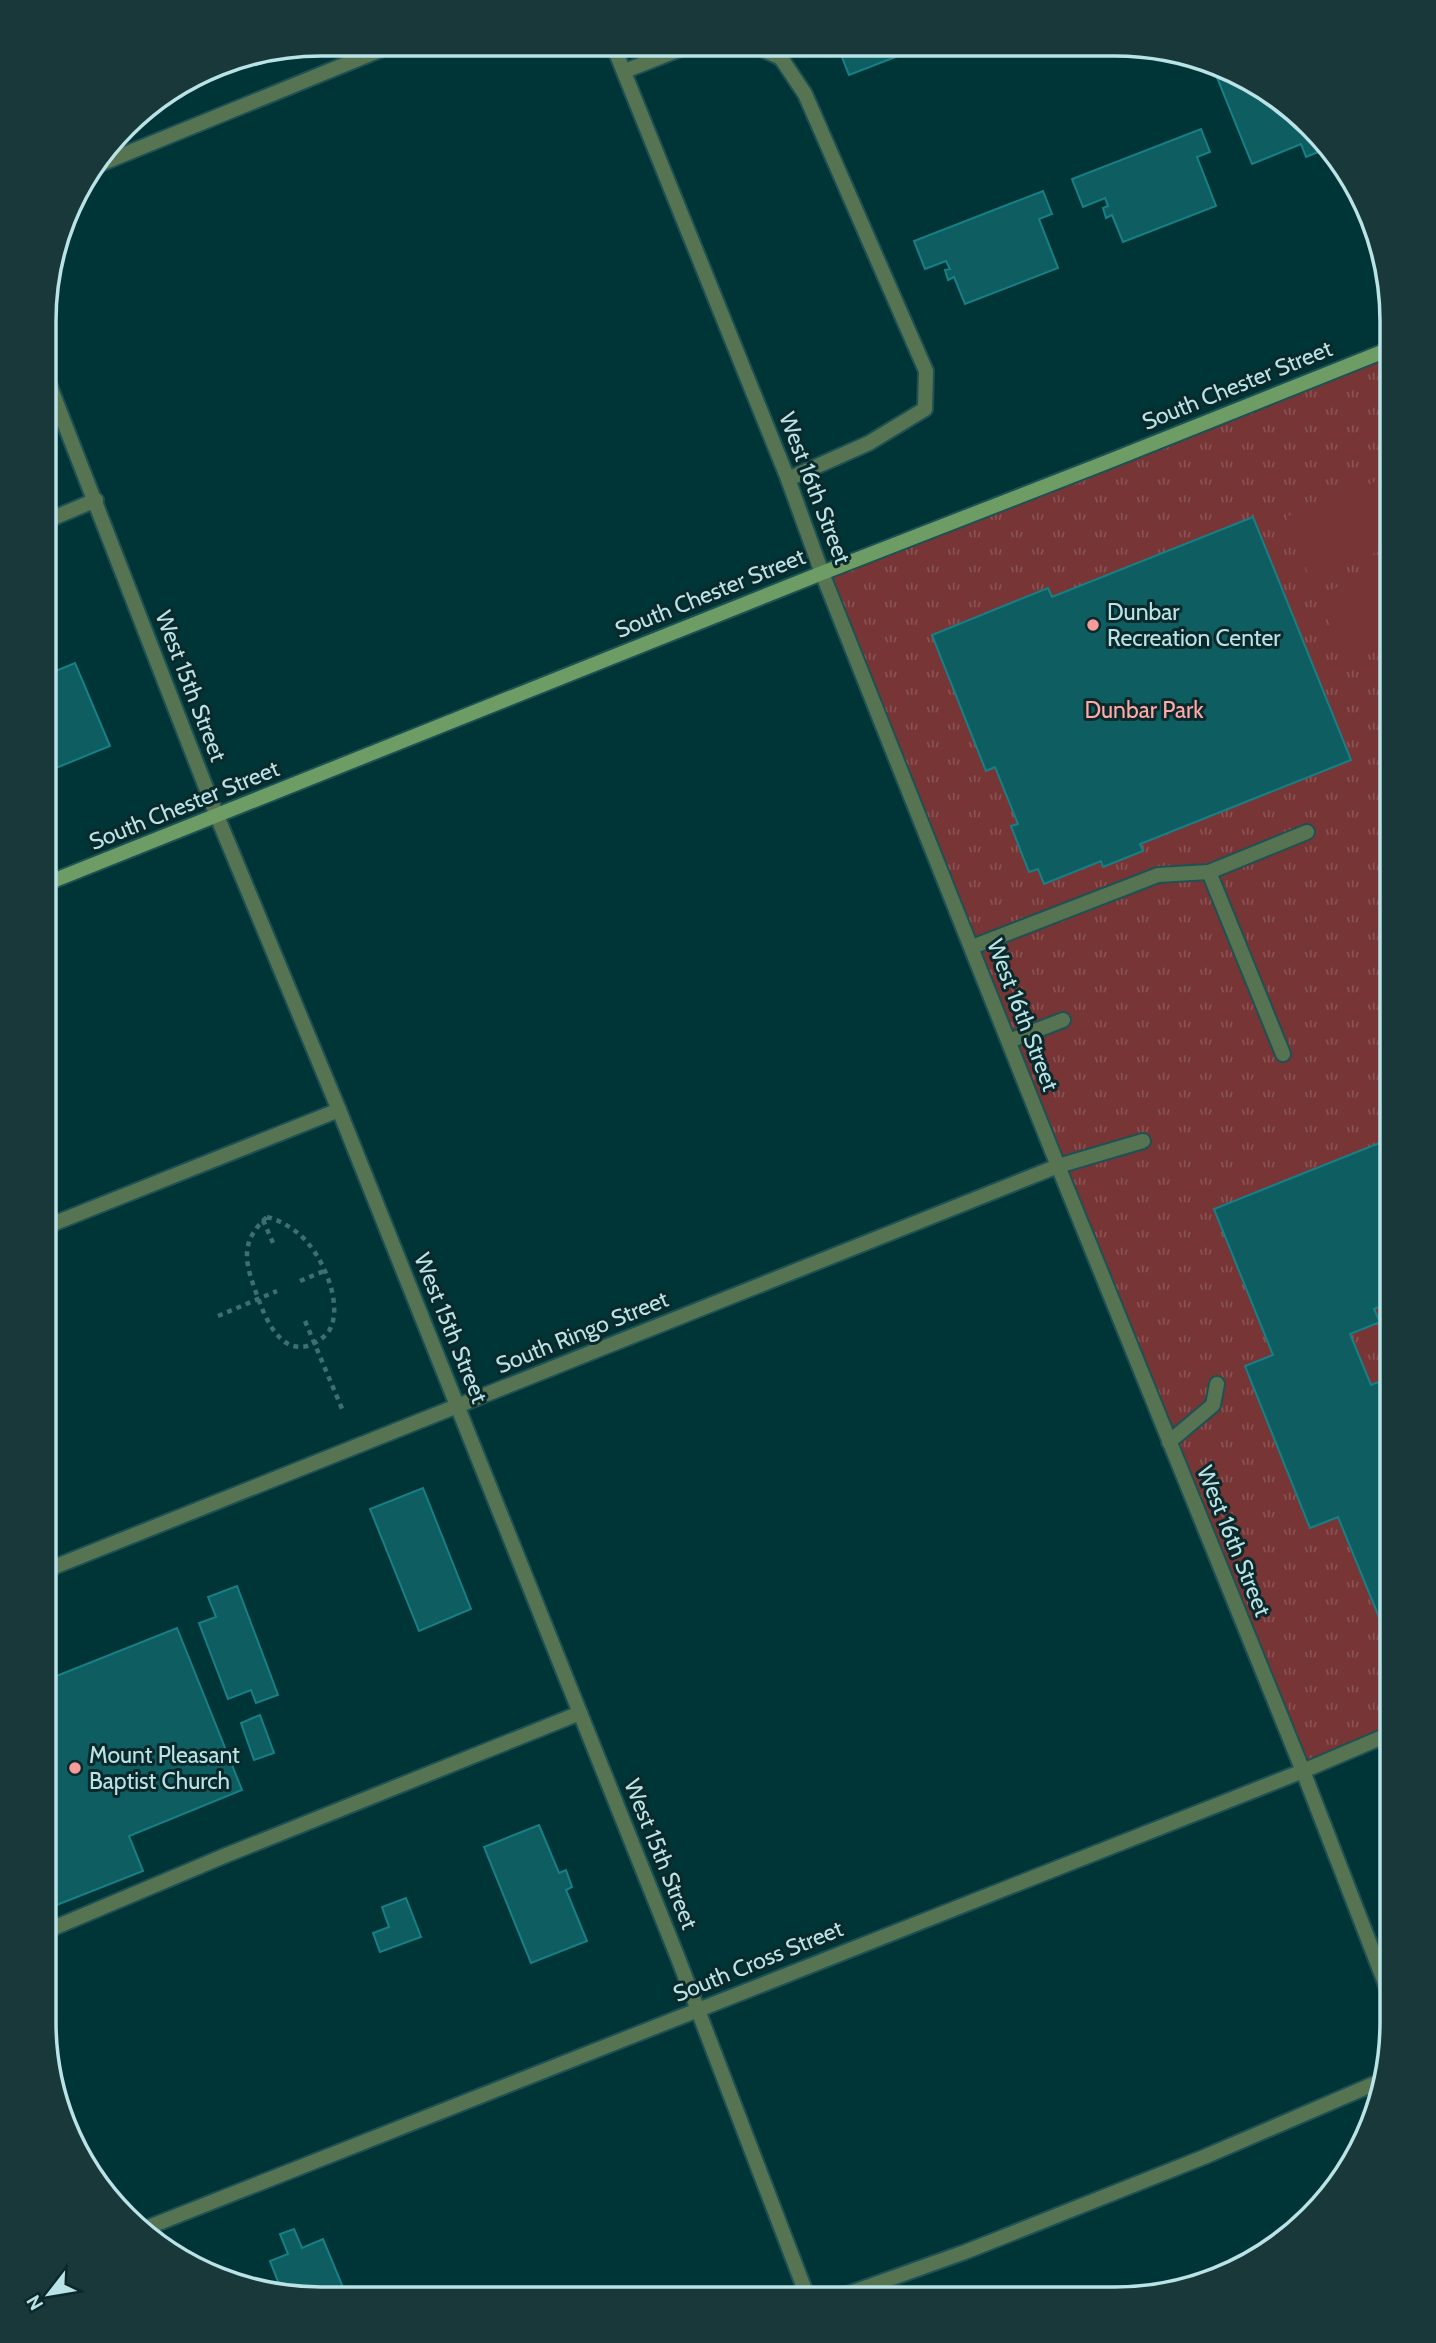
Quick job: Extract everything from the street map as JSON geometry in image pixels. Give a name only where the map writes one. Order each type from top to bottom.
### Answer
[{"type":"main road","name":"South Chester Street","points":[[56,880],[1380,353]]},
{"type":"street","points":[[111,160],[366,56]]},
{"type":"street","name":"West 16th Street","points":[[618,56],[1380,1970]]},
{"type":"street","points":[[625,71],[663,56]]},
{"type":"street","points":[[777,56],[781,58],[805,94],[926,371],[925,409],[869,443],[788,479]]},
{"type":"street","name":"West 15th Street","points":[[56,401],[217,816],[340,1110],[698,2010],[804,2287]]},
{"type":"street","points":[[56,517],[96,500]]},
{"type":"street","points":[[972,947],[1158,875],[1209,872],[1307,832]]},
{"type":"street","points":[[1209,872],[1283,1054]]},
{"type":"street","points":[[1009,1041],[1063,1020]]},
{"type":"street","points":[[56,1223],[340,1110]]},
{"type":"street","name":"South Ringo Street","points":[[56,1566],[1058,1166],[1143,1141]]},
{"type":"street","points":[[1169,1442],[1213,1405],[1217,1384]]},
{"type":"street","points":[[56,1927],[224,1856],[580,1713]]},
{"type":"street","name":"South Cross Street","points":[[152,2226],[1303,1771],[1380,1738]]},
{"type":"street","points":[[867,2287],[965,2252],[1203,2157],[1373,2084]]},
{"type":"path","points":[[267,1217],[279,1220],[301,1236],[317,1257],[330,1282],[334,1311],[330,1330],[315,1344],[302,1347],[286,1342],[272,1329],[258,1299],[246,1255],[252,1232],[263,1220],[267,1217]]},
{"type":"path","points":[[263,1220],[272,1243]]},
{"type":"path","points":[[300,1281],[324,1271]]},
{"type":"path","points":[[218,1316],[277,1291]]},
{"type":"path","points":[[305,1321],[343,1411]]},
{"type":"green space","name":"Dunbar Park","points":[[1380,350],[1380,1740],[1303,1771],[822,573]]},
{"type":"green space","points":[[1380,480],[1380,551],[1310,579],[1286,517]]},
{"type":"green space","points":[[1380,570],[1380,642],[1343,657],[1318,595]]},
{"type":"building","points":[[842,56],[898,56],[849,75]]},
{"type":"building","points":[[1216,76],[1248,91],[1276,111],[1319,152],[1306,157],[1301,144],[1252,164]]},
{"type":"building","points":[[1201,129],[1210,152],[1197,157],[1216,206],[1123,242],[1112,215],[1106,218],[1103,208],[1108,206],[1105,198],[1083,207],[1072,179]]},
{"type":"building","points":[[1043,191],[1052,214],[1039,219],[1058,268],[965,304],[954,277],[948,280],[945,270],[950,269],[946,261],[925,269],[914,241]]},
{"type":"building","points":[[1253,517],[1351,760],[1140,844],[1143,851],[1103,867],[1101,861],[1044,884],[1038,869],[1029,872],[1011,826],[1018,824],[995,767],[986,771],[932,635],[1048,588],[1052,597]]},
{"type":"building","points":[[75,663],[110,746],[56,768],[56,671]]},
{"type":"building","points":[[1380,1143],[1380,1306],[1374,1309],[1380,1322],[1350,1334],[1371,1385],[1378,1382],[1380,1387],[1380,1619],[1338,1517],[1310,1528],[1245,1366],[1273,1355],[1214,1209]]},
{"type":"building","points":[[423,1488],[471,1609],[419,1631],[370,1509]]},
{"type":"building","points":[[237,1586],[278,1695],[256,1703],[251,1690],[228,1699],[199,1623],[216,1617],[208,1597]]},
{"type":"building","points":[[177,1628],[242,1790],[129,1836],[143,1871],[56,1905],[56,1676]]},
{"type":"building","points":[[260,1715],[274,1753],[254,1760],[241,1723]]},
{"type":"building","points":[[539,1825],[559,1873],[566,1870],[572,1887],[566,1890],[587,1941],[531,1963],[484,1847]]},
{"type":"building","points":[[406,1898],[421,1937],[380,1952],[373,1933],[389,1927],[382,1907]]},
{"type":"building","points":[[294,2229],[302,2248],[323,2239],[343,2287],[279,2284],[270,2261],[288,2254],[280,2234]]},
{"type":"place","name":"Dunbar Recreation Center","points":[[1093,625]]},
{"type":"place","name":"Mount Pleasant Baptist Church","points":[[75,1768]]}]
